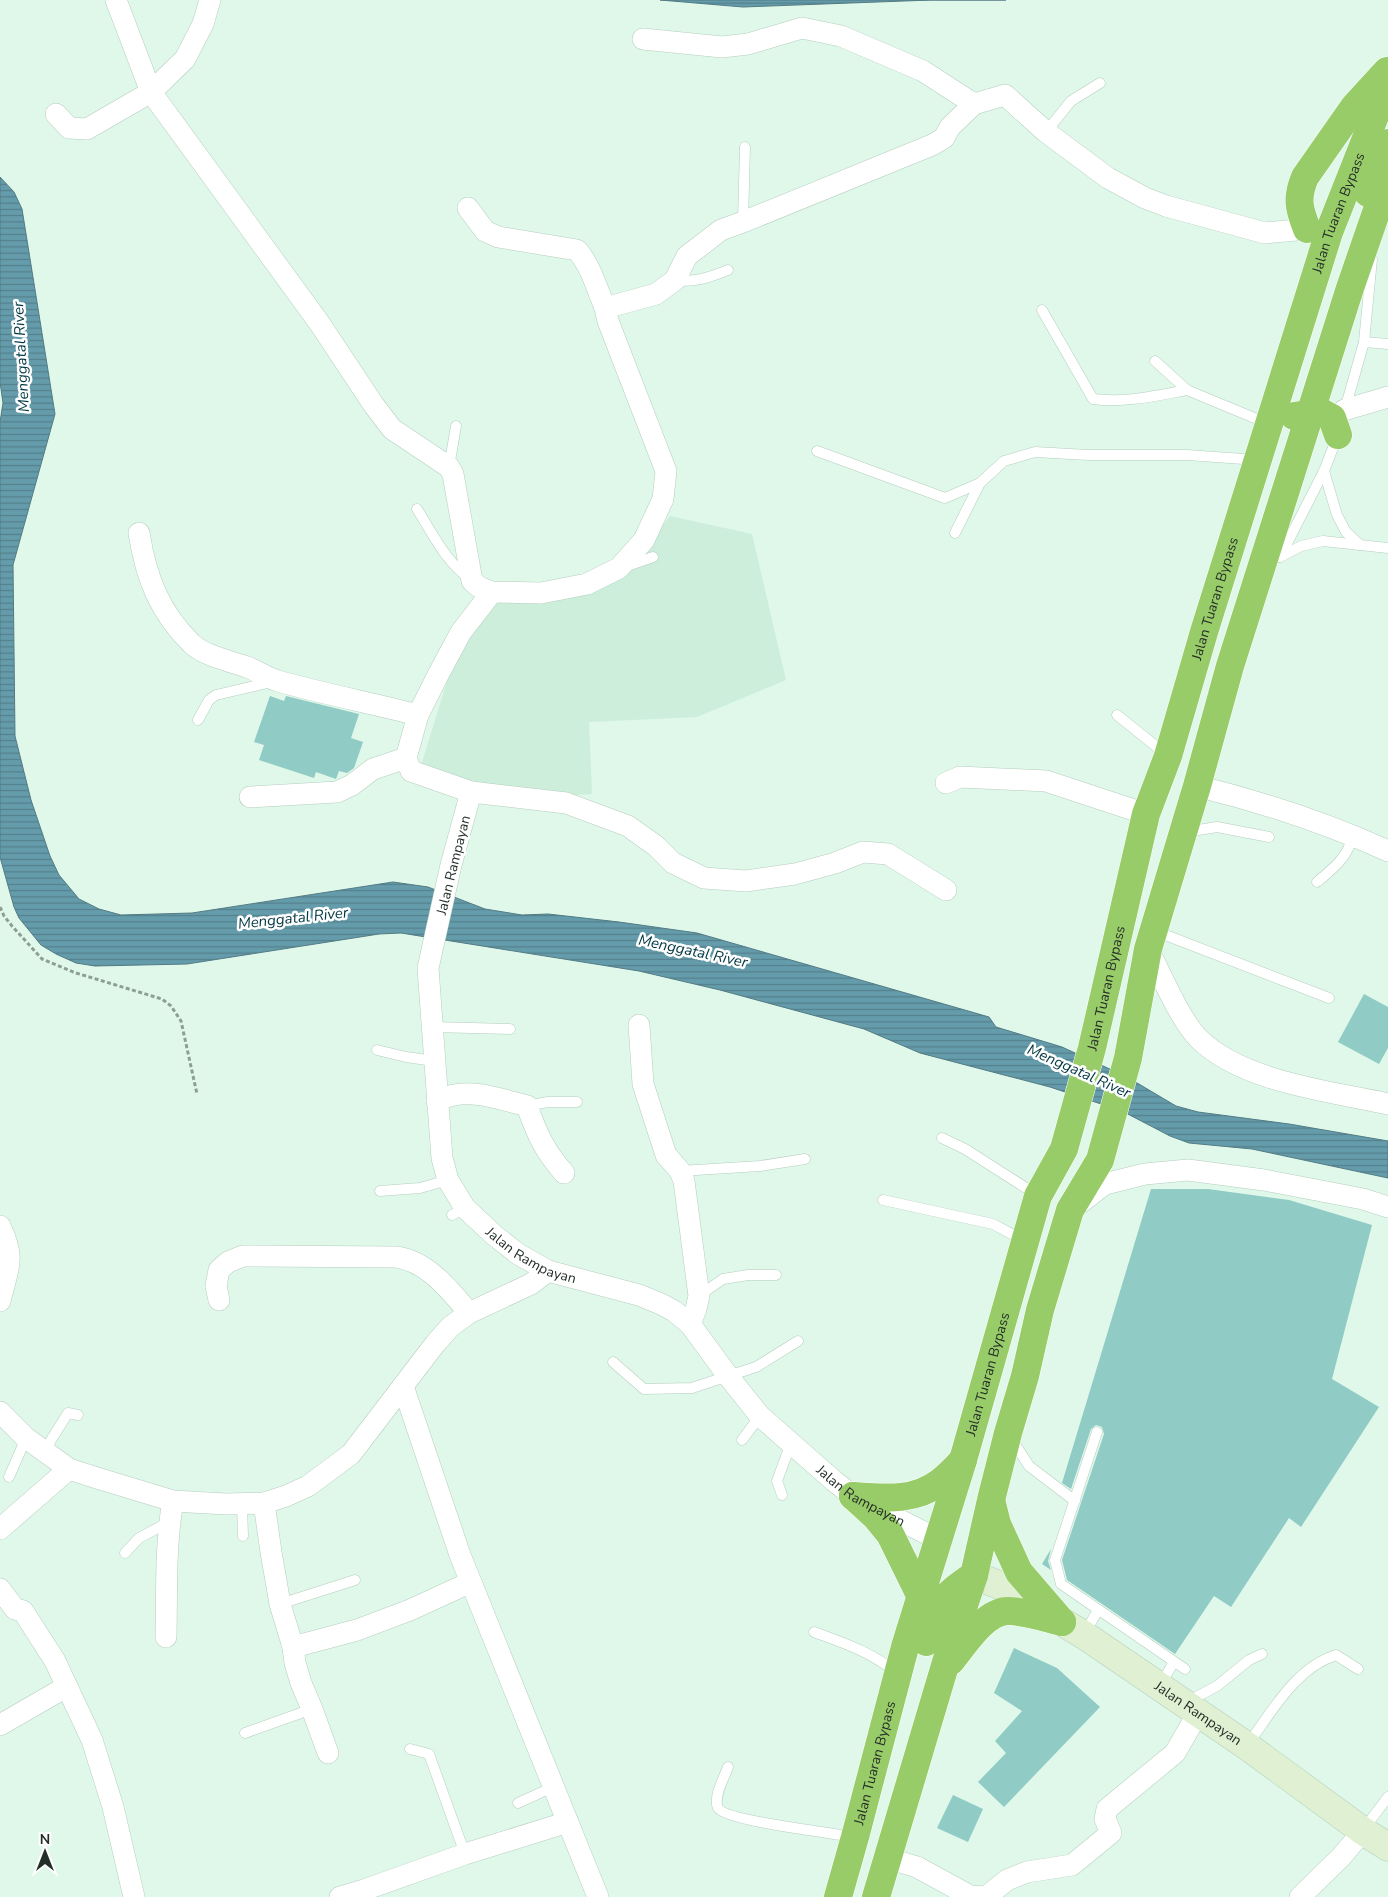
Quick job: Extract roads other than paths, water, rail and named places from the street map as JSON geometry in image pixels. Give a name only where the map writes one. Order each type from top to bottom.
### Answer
[{"type":"highway","points":[[1388,70],[1354,106],[1305,177],[1300,189],[1299,201],[1318,231],[1352,217],[1365,203],[1388,144]]},
{"type":"highway","name":"Jalan Tuaran Bypass","points":[[838,1897],[898,1673],[940,1540],[1024,1241],[1038,1196],[1064,1149],[1092,1048],[1146,814],[1168,756],[1264,443],[1318,231],[1388,83]]},
{"type":"highway","points":[[876,1897],[974,1575],[990,1500],[1025,1376],[1040,1310],[1070,1210],[1100,1160],[1128,1058],[1151,940],[1197,786],[1230,666],[1372,221],[1388,178]]},
{"type":"highway","points":[[1264,443],[1287,420],[1295,415],[1321,412],[1341,423]]},
{"type":"highway","points":[[853,1496],[903,1498],[921,1493],[940,1482],[963,1460]]},
{"type":"highway","points":[[853,1496],[876,1517],[890,1534],[921,1597]]},
{"type":"highway","points":[[990,1500],[997,1524],[1019,1572],[1073,1628]]},
{"type":"highway","points":[[850,1897],[894,1744],[937,1609],[951,1590],[974,1575]]},
{"type":"highway","points":[[945,1668],[981,1625],[998,1612],[1009,1611],[1073,1628]]},
{"type":"street","points":[[116,0],[151,92],[320,324],[377,411],[392,429],[449,467],[452,474],[472,581],[479,587],[492,592],[541,593],[586,584],[619,568],[644,540],[663,499],[667,475],[594,280],[577,250],[498,237],[485,231],[468,208]]},
{"type":"street","points":[[56,114],[69,128],[88,129],[151,92],[185,59],[203,24],[210,0]]},
{"type":"street","points":[[643,40],[722,47],[748,44],[802,28],[841,36],[923,71],[974,104]]},
{"type":"street","points":[[605,308],[656,294],[675,280],[688,256],[721,230],[932,145],[944,138],[950,127],[974,104],[1005,95],[1046,132],[1108,178],[1145,198],[1166,206],[1265,233],[1318,231]]},
{"type":"street","points":[[1341,423],[1388,397]]},
{"type":"street","points":[[139,533],[143,559],[153,590],[166,613],[193,645],[220,659],[249,668],[276,681],[418,715]]},
{"type":"street","points":[[492,592],[461,632],[418,715],[406,758],[411,771],[471,792],[566,803],[628,826],[656,846],[673,863],[704,878],[746,881],[795,874],[835,863],[863,852],[888,854],[946,890]]},
{"type":"street","points":[[250,797],[337,792],[352,785],[374,769],[406,758]]},
{"type":"street","points":[[946,783],[960,777],[1046,781],[1146,814]]},
{"type":"street","points":[[1197,786],[1244,798],[1352,835],[1388,851]]},
{"type":"street","name":"Jalan Rampayan","points":[[471,792],[451,865],[428,968],[442,1158],[459,1211],[518,1254],[548,1271],[640,1295],[661,1304],[690,1324],[760,1416],[853,1496],[940,1540]]},
{"type":"street","points":[[1151,940],[1184,1018],[1198,1038],[1220,1056],[1249,1070],[1292,1084],[1388,1104]]},
{"type":"street","points":[[639,1025],[643,1084],[666,1155],[680,1171],[684,1180],[699,1296],[690,1324]]},
{"type":"street","points":[[437,1101],[448,1095],[476,1094],[527,1106],[542,1145],[550,1158],[564,1173]]},
{"type":"street","points":[[1070,1210],[1105,1184],[1145,1174],[1188,1170],[1273,1182],[1363,1199],[1388,1207]]},
{"type":"street","points":[[0,1226],[11,1256],[0,1301]]},
{"type":"street","points":[[219,1300],[216,1286],[219,1270],[228,1262],[243,1256],[396,1257],[408,1258],[418,1263],[443,1284],[469,1313]]},
{"type":"street","points":[[0,1412],[26,1438],[69,1469],[174,1500],[242,1504],[264,1503],[308,1486],[351,1454],[450,1327],[469,1313],[531,1284],[548,1271]]},
{"type":"street","points":[[403,1386],[471,1582],[598,1897]]},
{"type":"street","points":[[0,1529],[69,1469]]},
{"type":"street","points":[[166,1637],[169,1522],[174,1500]]},
{"type":"street","points":[[264,1503],[280,1604],[293,1647],[300,1683],[312,1708],[328,1753]]},
{"type":"street","name":"Jalan Rampayan","points":[[974,1575],[1004,1587],[1073,1628],[1247,1746],[1363,1831],[1388,1847]]},
{"type":"street","points":[[293,1647],[357,1630],[410,1610],[471,1582]]},
{"type":"street","points":[[0,1589],[15,1609],[23,1611],[55,1661],[92,1740],[115,1816],[134,1897]]},
{"type":"street","points":[[0,1725],[66,1687]]},
{"type":"street","points":[[888,1858],[917,1867],[970,1896],[986,1897],[1007,1880],[1027,1872],[1072,1865],[1111,1833],[1105,1819],[1107,1809],[1175,1753],[1191,1708]]},
{"type":"street","points":[[340,1897],[364,1894],[465,1854],[568,1822]]},
{"type":"street","points":[[1300,1897],[1341,1857],[1363,1831]]},
{"type":"lane","points":[[1046,132],[1071,101],[1100,83]]},
{"type":"lane","points":[[743,222],[745,147]]},
{"type":"lane","points":[[1246,616],[1324,471],[1341,423],[1364,342],[1373,246],[1372,221]]},
{"type":"lane","points":[[675,280],[687,282],[705,279],[728,270]]},
{"type":"lane","points":[[1042,310],[1093,399],[1128,400],[1187,390]]},
{"type":"lane","points":[[1364,342],[1388,344]]},
{"type":"lane","points":[[1155,361],[1187,390],[1264,443]]},
{"type":"lane","points":[[449,467],[456,426]]},
{"type":"lane","points":[[817,452],[945,498],[980,483],[1004,461],[1035,452],[1188,454],[1264,443]]},
{"type":"lane","points":[[1324,471],[1337,515],[1346,532],[1360,545]]},
{"type":"lane","points":[[955,533],[980,483]]},
{"type":"lane","points":[[417,509],[438,546],[460,572],[472,581]]},
{"type":"lane","points":[[1275,565],[1302,546],[1323,541],[1388,548]]},
{"type":"lane","points":[[619,568],[652,557]]},
{"type":"lane","points":[[198,720],[209,700],[216,695],[276,681]]},
{"type":"lane","points":[[1117,715],[1168,756]]},
{"type":"lane","points":[[1183,832],[1217,827],[1269,837]]},
{"type":"lane","points":[[1317,882],[1333,870],[1343,859],[1347,853],[1352,835]]},
{"type":"lane","points":[[1151,940],[1329,998]]},
{"type":"lane","points":[[432,1027],[510,1029]]},
{"type":"lane","points":[[377,1050],[434,1061]]},
{"type":"lane","points":[[527,1106],[548,1102],[577,1102]]},
{"type":"lane","points":[[942,1138],[965,1149],[1038,1196]]},
{"type":"lane","points":[[680,1171],[760,1166],[805,1159]]},
{"type":"lane","points":[[380,1191],[420,1188],[448,1180]]},
{"type":"lane","points":[[883,1200],[993,1224],[1024,1241]]},
{"type":"lane","points":[[699,1296],[723,1279],[748,1275],[776,1275]]},
{"type":"lane","points":[[613,1362],[644,1389],[692,1388],[756,1367],[798,1341]]},
{"type":"lane","points":[[46,1452],[51,1440],[68,1413],[78,1415]]},
{"type":"lane","points":[[742,1440],[760,1416]]},
{"type":"lane","points":[[1097,1432],[1055,1560],[1061,1584],[1185,1669]]},
{"type":"lane","points":[[1008,1433],[1029,1466],[1075,1501]]},
{"type":"lane","points":[[9,1478],[26,1438]]},
{"type":"lane","points":[[782,1495],[776,1481],[791,1443]]},
{"type":"lane","points":[[242,1504],[243,1536]]},
{"type":"lane","points":[[125,1553],[139,1538],[169,1522]]},
{"type":"lane","points":[[280,1604],[355,1580]]},
{"type":"lane","points":[[1073,1628],[1098,1610]]},
{"type":"lane","points":[[814,1632],[865,1651],[898,1673]]},
{"type":"lane","points":[[1191,1708],[1249,1660],[1262,1654]]},
{"type":"lane","points":[[1247,1746],[1297,1679],[1325,1658],[1336,1655],[1358,1669]]},
{"type":"lane","points":[[1160,1686],[1174,1662]]},
{"type":"lane","points":[[245,1733],[312,1708]]},
{"type":"lane","points":[[410,1749],[429,1754],[465,1854]]},
{"type":"lane","points":[[728,1767],[716,1799],[718,1808],[723,1813],[755,1822],[855,1837]]},
{"type":"lane","points":[[518,1803],[553,1787]]},
{"type":"lane","points":[[1363,1831],[1388,1797]]},
{"type":"water","points":[[660,0],[931,0],[743,7]]},
{"type":"water","name":"Menggatal River","points":[[0,177],[14,192],[22,209],[55,414],[13,565],[15,736],[31,800],[50,856],[59,875],[79,899],[99,909],[121,915],[192,913],[393,882],[428,887],[485,909],[522,915],[548,914],[619,922],[697,933],[989,1017],[996,1027],[1062,1047],[1127,1077],[1176,1106],[1198,1112],[1289,1124],[1388,1141],[1388,1178],[1252,1149],[1189,1143],[1170,1136],[1122,1111],[1050,1087],[920,1053],[864,1029],[720,990],[639,971],[401,933],[379,934],[187,964],[95,966],[76,963],[41,945],[19,918],[14,907],[0,857],[0,422],[3,403],[0,382]]}]
